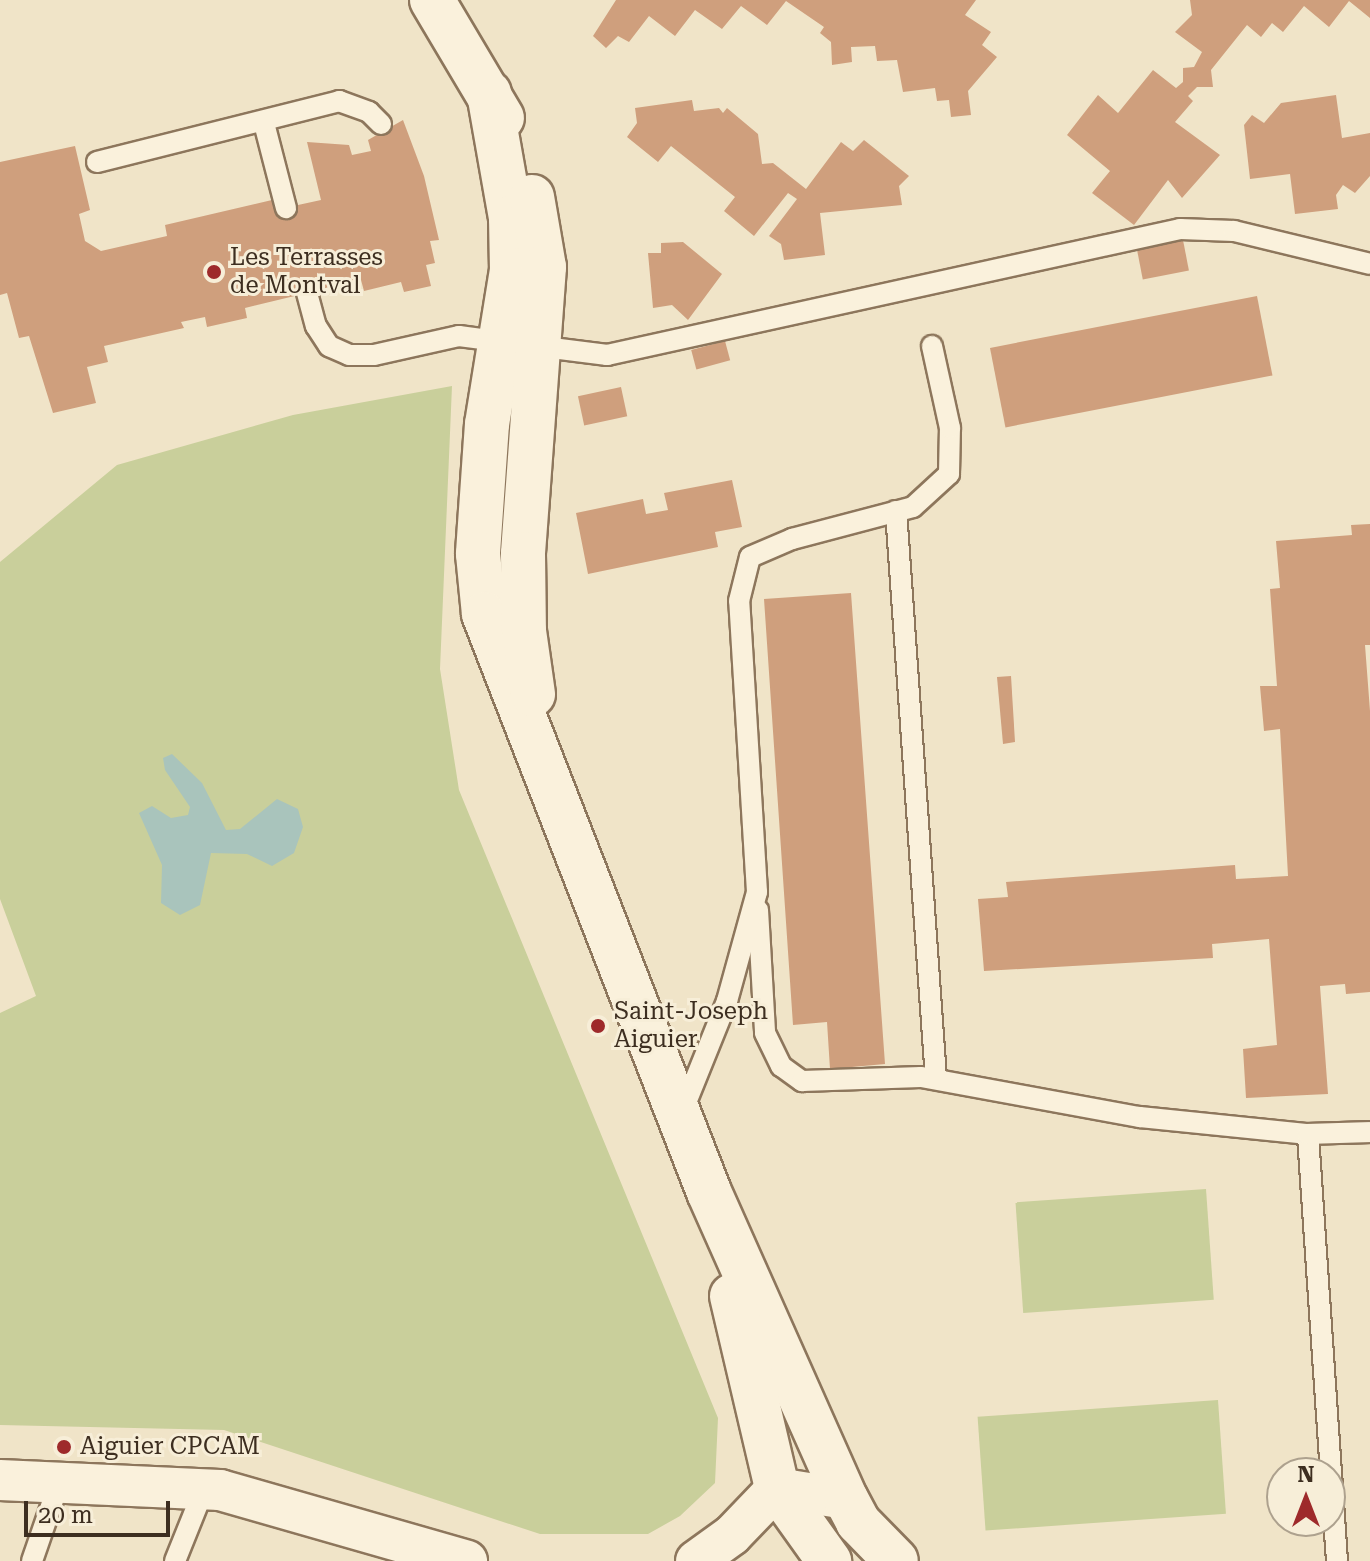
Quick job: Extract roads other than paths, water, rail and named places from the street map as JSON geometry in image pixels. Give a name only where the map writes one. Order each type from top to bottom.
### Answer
[{"type":"street","points":[[432,0],[509,132],[536,210],[544,267],[520,344],[524,631],[542,757],[709,1192],[855,1527]]},
{"type":"street","points":[[709,1192],[777,1488],[829,1561]]},
{"type":"street","points":[[0,1480],[204,1489],[268,1500],[467,1561]]},
{"type":"street","points":[[777,1488],[855,1527],[896,1561]]},
{"type":"street","points":[[696,1561],[732,1535],[777,1488]]},
{"type":"lane","points":[[97,162],[264,123],[339,101],[369,112],[381,124]]},
{"type":"lane","points":[[264,123],[286,208]]},
{"type":"lane","points":[[307,293],[316,326],[329,346],[349,355],[374,355],[459,336],[607,355],[1180,229],[1234,231],[1370,264]]},
{"type":"lane","points":[[932,346],[950,428],[949,474],[913,507],[792,539],[750,557],[739,601],[765,1033],[781,1066],[802,1081],[936,1079],[1140,1117],[1308,1134],[1370,1132]]},
{"type":"lane","points":[[896,511],[936,1079]]},
{"type":"lane","points":[[680,1117],[727,1001],[757,892]]},
{"type":"lane","points":[[1308,1134],[1337,1561]]},
{"type":"lane","points":[[32,1561],[59,1483]]},
{"type":"lane","points":[[175,1561],[204,1489]]},
{"type":"water","points":[[172,754],[202,783],[226,830],[240,829],[277,799],[298,809],[303,827],[294,853],[272,866],[247,854],[211,853],[200,905],[180,915],[161,903],[162,865],[139,813],[152,806],[171,818],[188,815],[190,807],[165,770],[163,758]]},
{"type":"place","name":"Les Terrasses de Montval","points":[[214,272]]},
{"type":"place","name":"Saint-Joseph Aiguier","points":[[598,1026]]},
{"type":"place","name":"Aiguier CPCAM","points":[[64,1447]]}]
